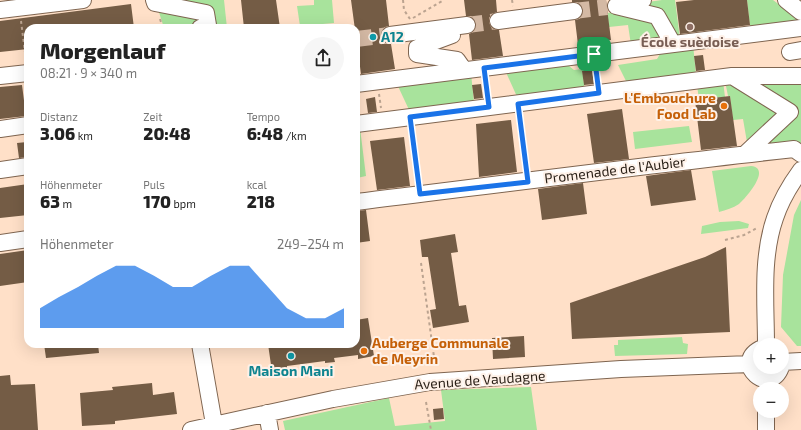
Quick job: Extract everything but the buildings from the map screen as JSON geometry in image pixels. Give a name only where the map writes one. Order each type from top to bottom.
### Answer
[{"type":"street","points":[[0,10],[83,0]]},
{"type":"street","points":[[154,0],[155,3],[206,13],[208,24]]},
{"type":"street","points":[[642,0],[624,2],[611,6],[657,16],[673,44]]},
{"type":"street","points":[[786,0],[801,12]]},
{"type":"street","points":[[498,21],[574,11]]},
{"type":"street","points":[[390,35],[467,25]]},
{"type":"street","points":[[451,27],[452,35],[417,48],[417,54],[456,60],[464,70]]},
{"type":"street","points":[[360,83],[801,28]]},
{"type":"street","points":[[0,76],[24,73]]},
{"type":"street","points":[[732,76],[790,112],[745,154]]},
{"type":"street","points":[[360,124],[732,76],[801,76]]},
{"type":"street","points":[[0,129],[24,126]]},
{"type":"street","name":"Promenade de l'Aubier","points":[[360,202],[528,182],[638,166],[745,154],[794,149],[801,154]]},
{"type":"street","points":[[0,170],[24,167]]},
{"type":"street","points":[[766,338],[766,277],[771,231],[781,201],[801,170]]},
{"type":"street","points":[[0,243],[24,240]]},
{"type":"street","points":[[201,348],[214,424]]},
{"type":"street","points":[[753,354],[750,364],[754,373],[762,378],[765,382]]},
{"type":"street","points":[[789,362],[801,361]]},
{"type":"street","name":"Avenue de Vaudagne","points":[[191,430],[351,395],[455,379],[553,375],[621,369],[750,364]]},
{"type":"street","points":[[768,382],[776,374]]},
{"type":"street","points":[[267,414],[270,430]]},
{"type":"street","points":[[766,418],[766,430]]},
{"type":"path","points":[[403,0],[404,10],[411,19]]},
{"type":"path","points":[[19,8],[24,44]]},
{"type":"path","points":[[594,54],[599,93]]},
{"type":"path","points":[[484,68],[489,107]]},
{"type":"path","points":[[377,81],[383,121]]},
{"type":"path","points":[[518,104],[528,182]]},
{"type":"path","points":[[410,117],[420,194]]},
{"type":"path","points":[[726,240],[764,225]]},
{"type":"path","points":[[421,263],[434,356]]},
{"type":"path","points":[[426,402],[431,430]]},
{"type":"green space","points":[[157,0],[224,0],[227,24],[208,24],[209,11]]},
{"type":"green space","points":[[314,0],[332,0],[334,23],[300,24],[297,6],[314,5]]},
{"type":"green space","points":[[662,0],[675,0],[680,39],[631,45],[628,25],[609,27],[607,13],[626,11],[626,5]]},
{"type":"green space","points":[[747,0],[773,0],[801,21],[747,31],[746,26],[750,26]]},
{"type":"green space","points":[[157,6],[203,15],[197,24],[163,24]]},
{"type":"green space","points":[[693,44],[696,75],[629,87],[618,65],[657,59],[663,49]]},
{"type":"green space","points":[[563,61],[574,70],[582,69],[585,92],[519,101],[504,68]]},
{"type":"green space","points":[[471,73],[474,103],[411,114],[396,82]]},
{"type":"green space","points":[[801,79],[801,143],[751,151],[748,148],[743,119],[733,120],[730,96],[728,96],[725,81]]},
{"type":"green space","points":[[723,81],[725,97],[699,100],[697,85]]},
{"type":"green space","points":[[689,126],[692,142],[635,149],[633,132]]},
{"type":"green space","points":[[360,128],[366,176],[360,177]]},
{"type":"green space","points":[[751,166],[757,168],[759,172],[756,184],[739,204],[719,212],[712,171]]},
{"type":"green space","points":[[801,200],[801,346],[797,346],[781,327],[783,275],[794,215]]},
{"type":"green space","points":[[739,221],[749,224],[748,228],[701,234],[702,226],[720,222]]},
{"type":"green space","points":[[682,337],[683,343],[688,344],[687,354],[615,356],[614,345],[618,345],[618,340]]},
{"type":"green space","points":[[531,387],[537,430],[285,430],[283,421],[389,398],[395,426],[445,421],[441,390]]},
{"type":"tunnel","points":[[574,11],[607,7]]},
{"type":"tunnel","points":[[467,25],[498,21]]},
{"type":"tunnel","points":[[360,39],[390,35]]},
{"type":"place","name":"École suèdoise","points":[[690,27]]},
{"type":"place","name":"A12","points":[[373,37]]},
{"type":"place","name":"L'Embouchure Food Lab","points":[[724,106]]},
{"type":"place","name":"Auberge Communale de Meyrin","points":[[364,351]]},
{"type":"place","name":"Maison Mani","points":[[291,356]]},
{"type":"route","points":[[594,54],[599,93],[518,104],[528,182],[420,194],[410,117],[489,107],[484,68],[594,54]]}]
